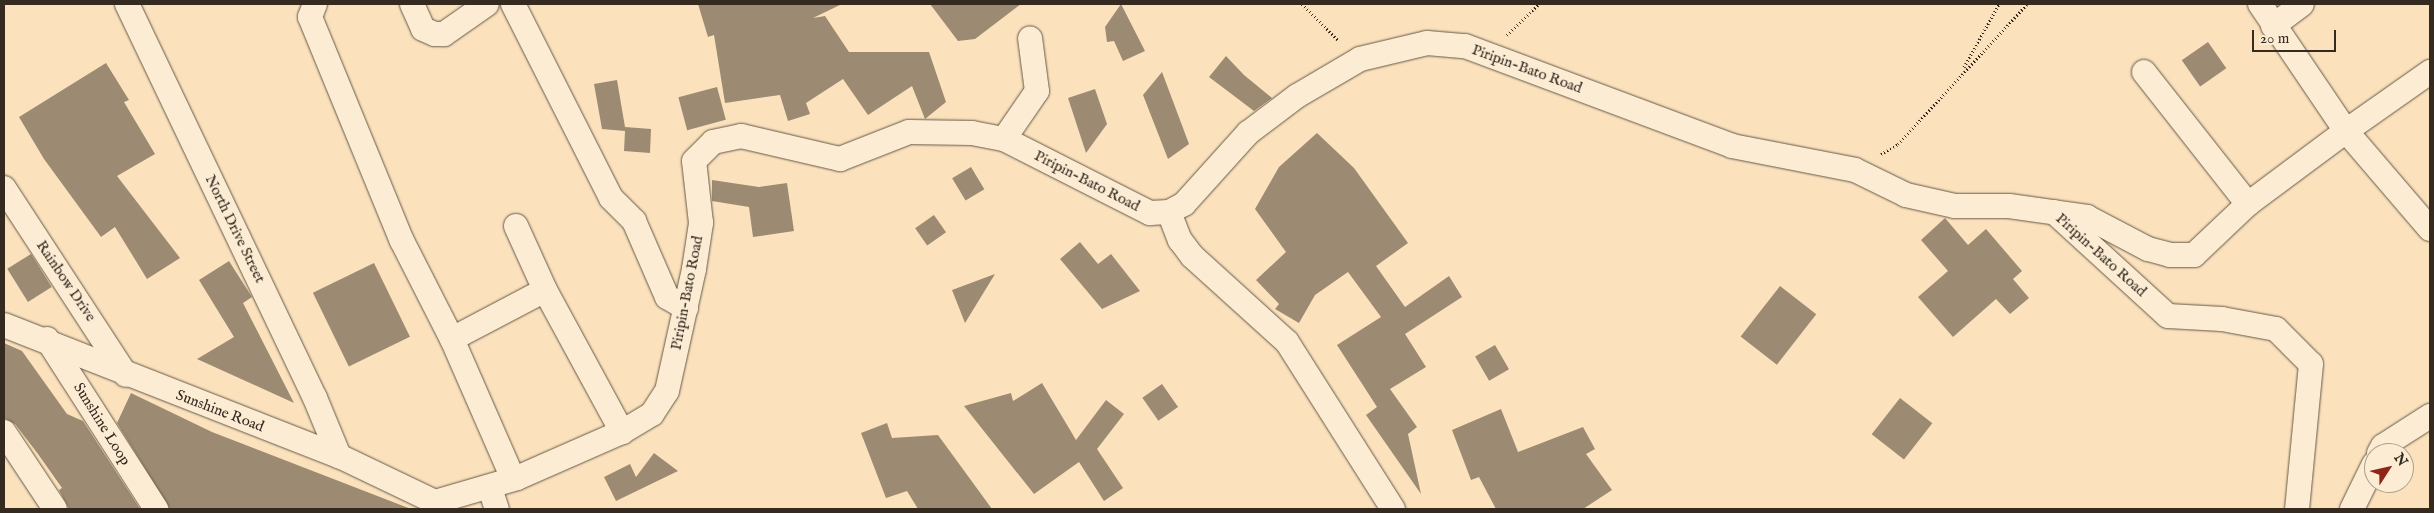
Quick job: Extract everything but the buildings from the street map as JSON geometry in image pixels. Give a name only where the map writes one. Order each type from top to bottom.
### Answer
[{"type":"street","name":"North Drive Street","points":[[127,4],[315,398],[339,456]]},
{"type":"street","points":[[315,4],[310,17],[402,241],[452,339],[510,472],[517,478]]},
{"type":"street","points":[[412,4],[423,29],[435,34],[444,34],[488,4]]},
{"type":"street","points":[[513,4],[611,198],[634,220],[667,297],[686,308]]},
{"type":"street","points":[[2260,4],[2273,26],[2346,131],[2430,229]]},
{"type":"street","points":[[2273,26],[2302,4]]},
{"type":"street","points":[[1004,139],[1037,91],[1030,38]]},
{"type":"street","name":"Piripin-Bato Road","points":[[434,505],[494,498],[517,478],[622,432],[652,414],[667,391],[686,308],[701,223],[694,161],[713,142],[741,136],[840,159],[909,132],[972,132],[1004,139],[1150,213],[1169,212],[1184,204],[1248,133],[1297,96],[1360,59],[1427,43],[1465,46],[1732,146],[1855,170],[1906,195],[1955,206],[2054,212],[2168,316],[2222,319],[2276,329],[2311,364],[2299,508]]},
{"type":"street","points":[[2144,72],[2248,204]]},
{"type":"street","points":[[2054,212],[2087,217],[2148,249],[2170,255],[2194,256],[2248,204],[2346,131],[2430,72]]},
{"type":"street","name":"Rainbow Drive","points":[[4,188],[126,375]]},
{"type":"street","points":[[1169,212],[1180,240],[1192,256],[1287,342],[1393,509]]},
{"type":"street","points":[[516,226],[545,290],[622,432]]},
{"type":"street","points":[[452,339],[545,290]]},
{"type":"street","name":"Sunshine Road","points":[[4,325],[48,339],[126,375],[339,456],[434,505]]},
{"type":"street","name":"Sunshine Loop","points":[[48,339],[156,509]]},
{"type":"street","points":[[2388,443],[2430,416]]},
{"type":"street","points":[[4,432],[55,509]]},
{"type":"street","points":[[2352,509],[2364,484]]},
{"type":"path","points":[[1302,4],[1360,59]]},
{"type":"path","points":[[1487,54],[1539,4]]},
{"type":"path","points":[[1962,71],[1999,4]]},
{"type":"path","points":[[1855,170],[1898,144],[1962,71],[2026,4]]}]
